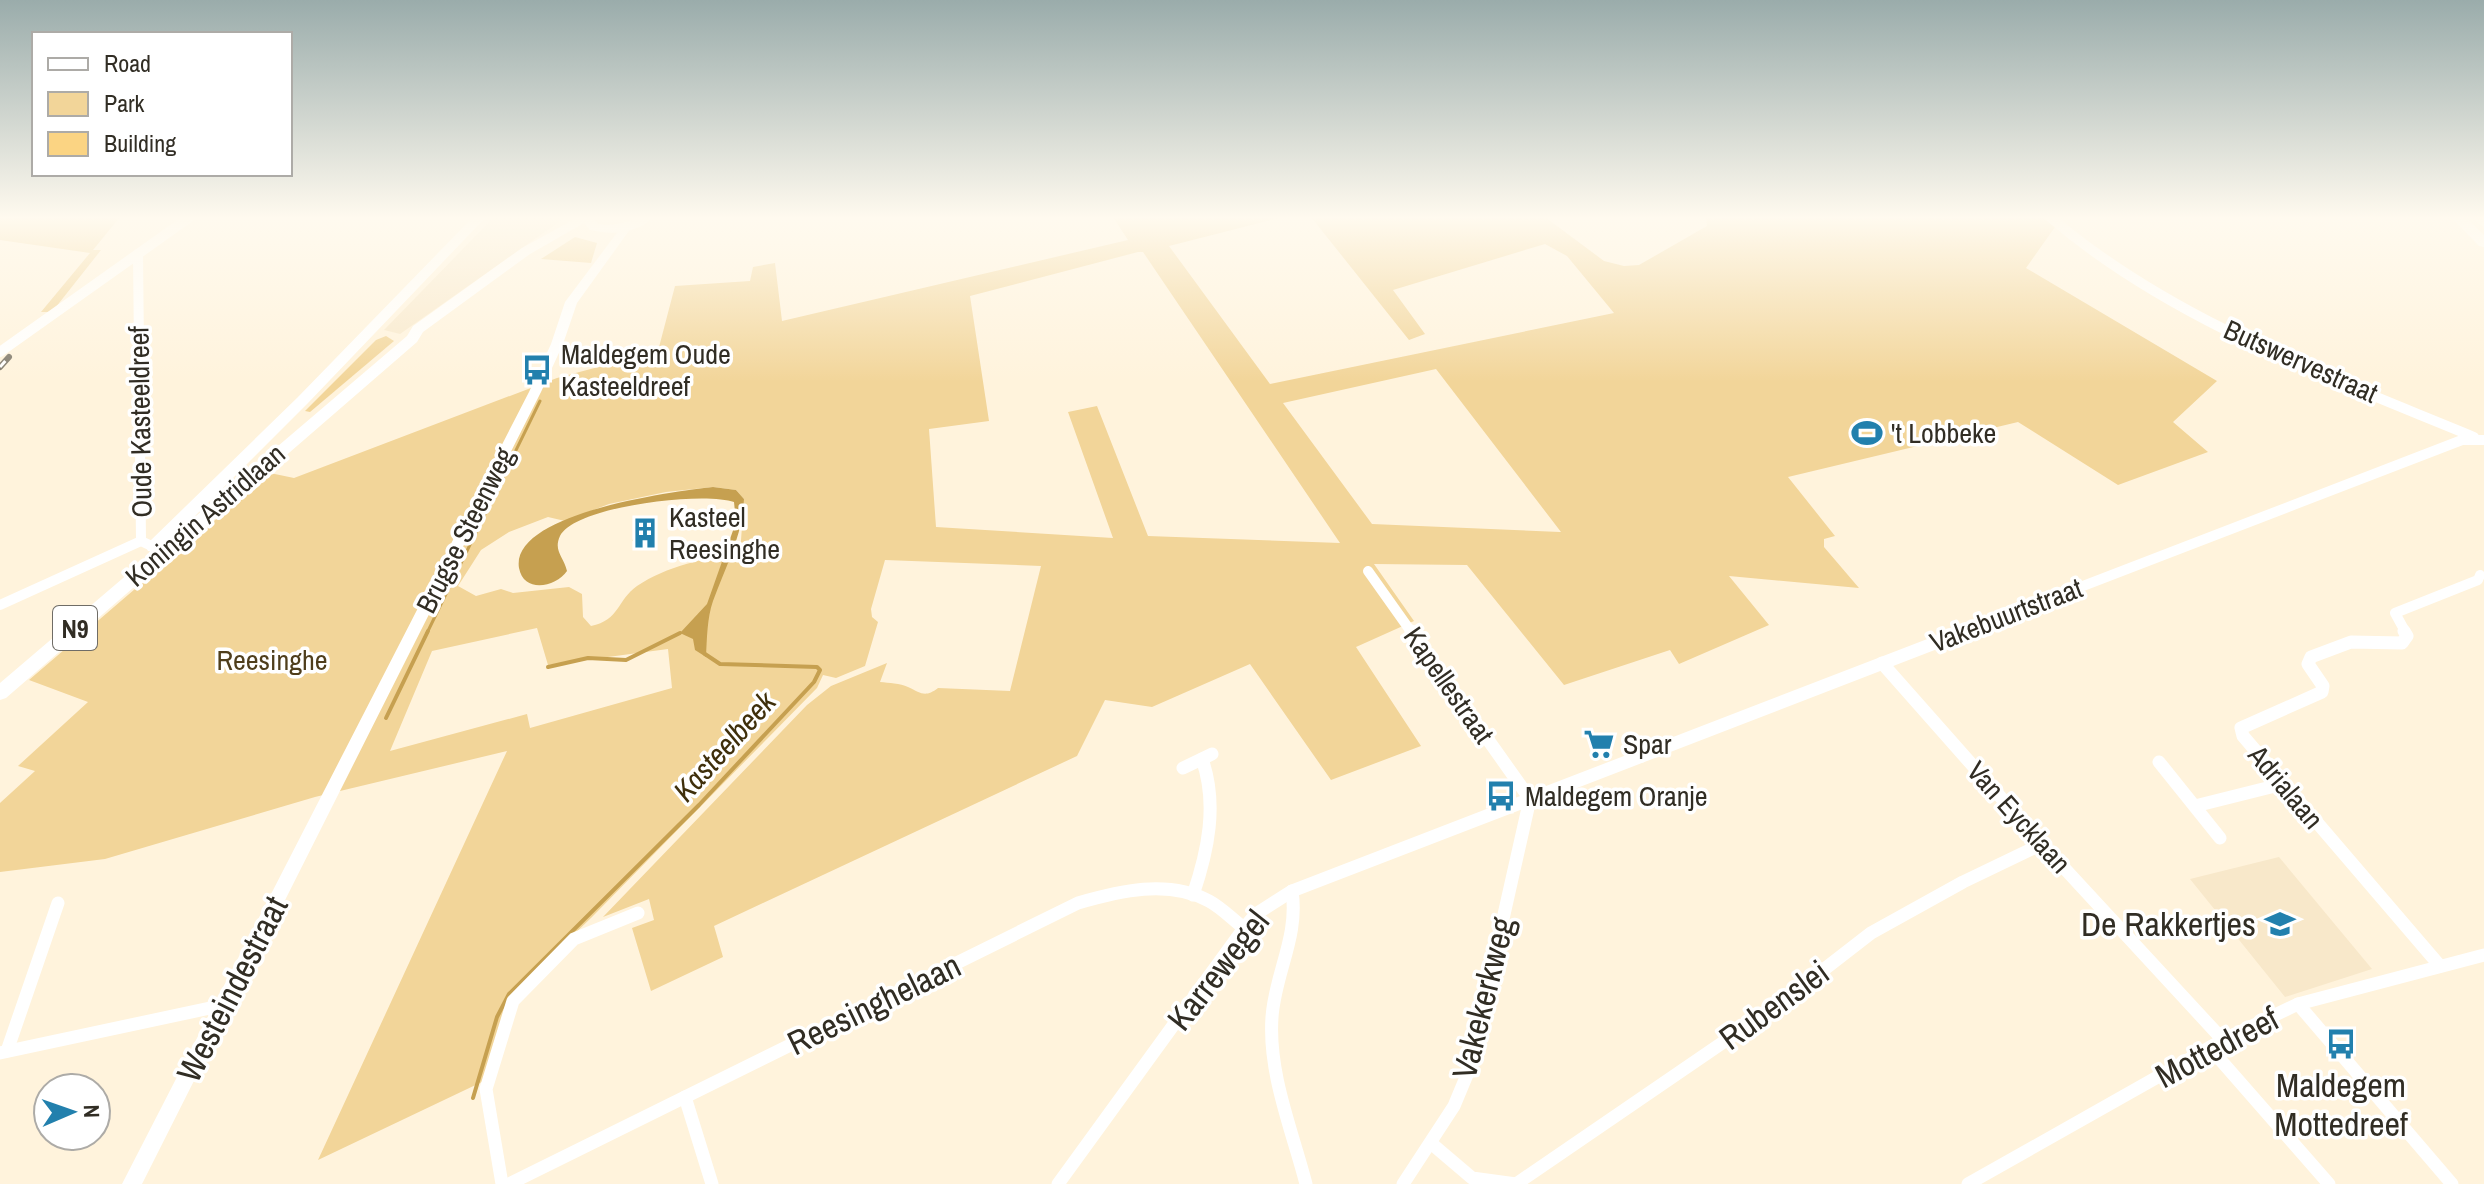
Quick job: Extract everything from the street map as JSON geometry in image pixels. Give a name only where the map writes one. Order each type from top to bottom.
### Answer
[{"type":"main road","name":"Koningin Astridlaan","points":[[0,693],[294,409],[426,272]]},
{"type":"main road","name":"Koningin Astridlaan","points":[[152,546],[412,339],[429,332],[512,272]]},
{"type":"street","points":[[0,352],[112,272]]},
{"type":"street","name":"Oude Kasteeldreef","points":[[0,605],[152,546],[139,272]]},
{"type":"street","name":"Brugse Steenweg","points":[[331,795],[545,372],[571,302],[591,272]]},
{"type":"street","name":"Butswervestraat","points":[[2124,272],[2151,290],[2311,370],[2483,441]]},
{"type":"street","name":"Vakebuurtstraat","points":[[1530,799],[2462,440],[2483,441]]},
{"type":"street","name":"Kapellestraat","points":[[1368,571],[1530,799]]},
{"type":"street","name":"Adrialaan","points":[[2440,966],[2283,784],[2243,736],[2241,728],[2322,692],[2323,686],[2308,664],[2311,657],[2351,642],[2402,643],[2407,636],[2395,613],[2478,580],[2480,575]]},
{"type":"street","name":"Van Eycklaan","points":[[1882,663],[2216,1044],[2329,1184]]},
{"type":"street","points":[[1183,768],[1207,757],[1211,789],[1200,876],[1193,895]]},
{"type":"street","points":[[2159,762],[2220,838]]},
{"type":"street","points":[[2195,806],[2283,784]]},
{"type":"street","name":"Westeindestraat","points":[[132,1184],[331,795]]},
{"type":"street","name":"Karrewegel","points":[[1058,1184],[1256,914],[1292,891],[1530,799]]},
{"type":"street","name":"Vakekerkweg","points":[[1403,1184],[1454,1106],[1469,1070],[1530,799]]},
{"type":"street","name":"Rubenslei","points":[[1516,1184],[1782,1002],[1871,933],[1963,882],[2042,844]]},
{"type":"street","name":"Reesinghelaan","points":[[509,1184],[1078,903],[1131,890],[1162,889],[1208,901],[1244,928]]},
{"type":"street","points":[[1292,891],[1296,923],[1272,1016],[1277,1068],[1306,1184]]},
{"type":"street","points":[[4,1052],[58,903]]},
{"type":"street","points":[[502,1184],[486,1089],[513,1001],[574,939],[638,913]]},
{"type":"street","name":"Mottedreef","points":[[1968,1184],[2216,1044],[2298,1004],[2484,955]]},
{"type":"street","points":[[2298,1004],[2452,1184]]},
{"type":"street","points":[[4,1052],[224,1005]]},
{"type":"street","points":[[685,1097],[712,1184]]},
{"type":"street","points":[[1432,1144],[1472,1178],[1516,1184]]},
{"type":"shaded area","points":[[440,272],[488,272],[400,334],[384,330]]},
{"type":"shaded area","points":[[713,487],[736,490],[744,499],[737,538],[711,608],[706,657],[695,650],[693,639],[680,633],[707,604],[736,522],[734,502],[696,498],[670,500],[589,516],[571,525],[560,536],[558,550],[567,571],[562,577],[548,584],[533,585],[522,576],[519,568],[523,549],[540,533],[566,519],[633,500]]},
{"type":"shaded area","name":"De Rakkertjes","points":[[2279,857],[2372,969],[2285,997],[2190,879]]},
{"type":"green space","points":[[74,272],[83,272],[52,312],[41,312]]},
{"type":"green space","name":"Reesinghe","points":[[752,272],[776,272],[782,321],[990,272],[1061,272],[970,296],[989,421],[929,429],[936,527],[1113,538],[1068,412],[1097,406],[1148,536],[1340,543],[1157,272],[1188,272],[1270,384],[1614,313],[1580,272],[2033,272],[2217,381],[2173,422],[2208,452],[2118,485],[2018,422],[1788,477],[1835,536],[1824,539],[1824,547],[1859,588],[1729,576],[1769,625],[1679,664],[1670,650],[1564,685],[1467,565],[1374,564],[1414,621],[1356,647],[1421,746],[1331,780],[1250,664],[1152,707],[1105,700],[1077,756],[714,926],[723,957],[651,991],[632,928],[654,920],[649,899],[603,917],[807,705],[831,686],[887,663],[880,682],[902,685],[923,694],[938,688],[1010,691],[1041,566],[885,560],[871,609],[872,617],[878,622],[865,666],[836,678],[823,675],[817,688],[521,985],[484,1081],[318,1160],[507,751],[315,797],[105,859],[0,872],[0,803],[35,771],[18,766],[88,702],[29,680],[270,473],[294,478],[557,378],[658,351],[675,286],[750,281]],"holes":[[[1436,369],[1561,532],[1372,524],[1283,403]],[[713,487],[736,490],[744,499],[740,554],[700,561],[661,573],[630,591],[613,614],[600,623],[591,626],[583,617],[582,594],[569,587],[513,593],[501,589],[476,596],[458,586],[481,550],[509,532],[548,517],[565,521],[609,504],[666,492]],[[537,628],[548,665],[668,649],[672,688],[530,728],[527,714],[390,751],[432,651]]]},
{"type":"green space","points":[[1355,272],[1452,272],[1393,290],[1425,334],[1409,340]]},
{"type":"green space","points":[[386,336],[394,341],[310,412],[305,411],[376,340]]},
{"type":"building","name":"Kasteel Reesinghe","points":[[640,523],[657,524],[650,542],[632,541]]},
{"type":"waterway","name":"Kasteelbeek","points":[[427,633],[540,401]]},
{"type":"waterway","name":"Kasteelbeek","points":[[386,718],[428,631]]},
{"type":"waterway","name":"Kasteelbeek","points":[[548,667],[588,658],[626,660],[680,633]]},
{"type":"waterway","name":"Kasteelbeek","points":[[473,1098],[497,1017],[509,994],[699,805],[814,682],[820,670],[817,667],[720,664],[705,654]]},
{"type":"railway","points":[[0,367],[9,357]]},
{"type":"place","name":"Maldegem Oude Kasteeldreef","points":[[537,370]]},
{"type":"place","name":"'t Lobbeke","points":[[1867,433]]},
{"type":"place","name":"Kasteel Reesinghe","points":[[645,533]]},
{"type":"place","name":"Spar","points":[[1599,744]]},
{"type":"place","name":"Maldegem Oranje","points":[[1501,796]]},
{"type":"place","name":"De Rakkertjes","points":[[2280,924]]},
{"type":"place","name":"Maldegem Mottedreef","points":[[2341,1044]]}]
